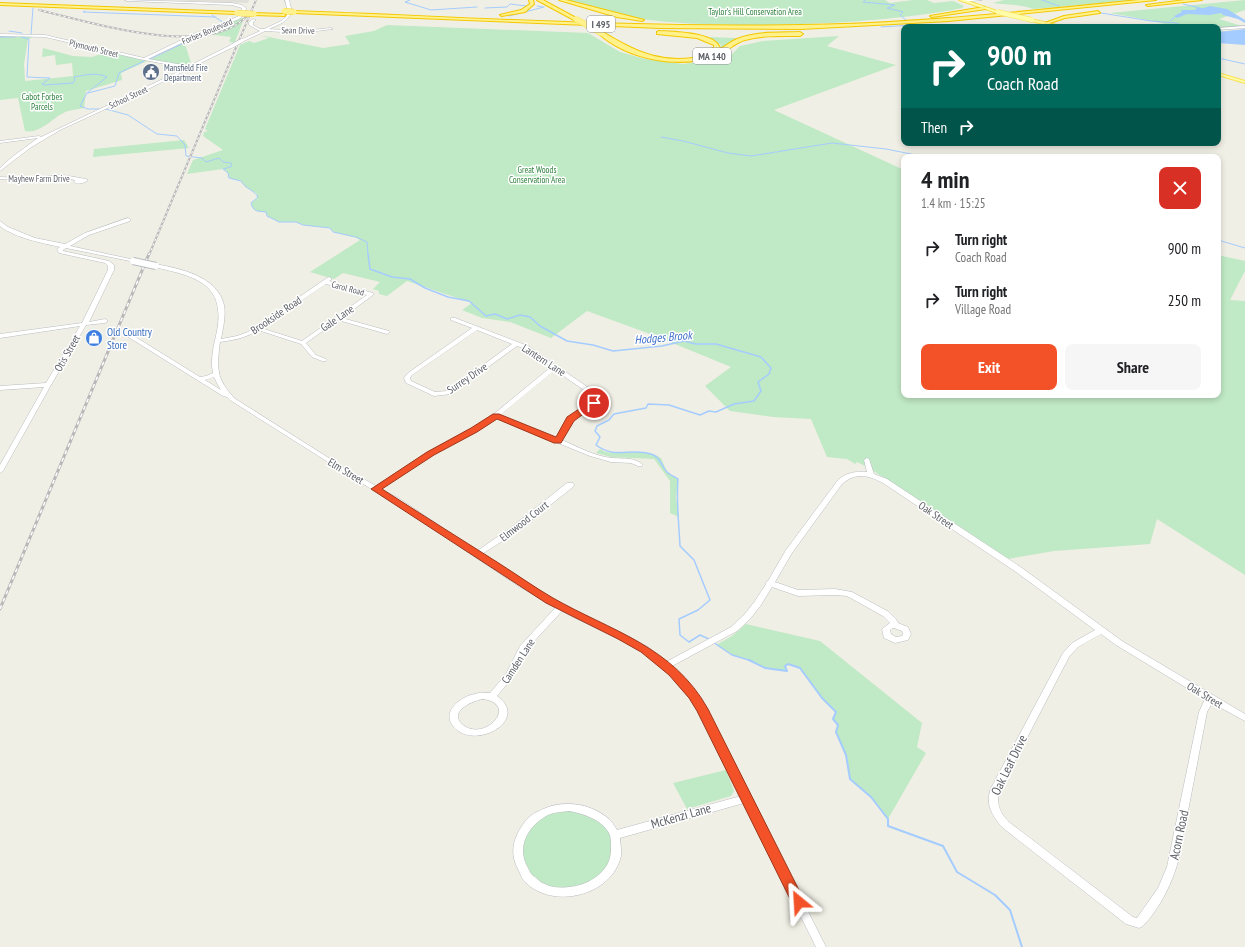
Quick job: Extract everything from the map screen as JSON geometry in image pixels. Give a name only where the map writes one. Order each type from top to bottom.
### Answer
[{"type":"highway","name":"I 495","points":[[6,0],[238,11],[255,15],[284,13],[482,23],[716,32],[808,32],[907,22]]},
{"type":"highway","points":[[322,13],[486,16],[506,15],[528,8],[532,4],[531,0]]},
{"type":"highway","points":[[539,0],[579,19]]},
{"type":"highway","points":[[544,0],[638,51],[665,57],[684,58],[701,56],[710,54],[717,48],[714,42],[702,38],[652,32],[707,33]]},
{"type":"highway","points":[[561,0],[619,16],[645,21],[743,26]]},
{"type":"highway","name":"I 495","points":[[293,14],[322,13],[712,28],[820,27],[995,16],[1154,2],[1200,0]]},
{"type":"highway","points":[[958,12],[969,7],[964,2]]},
{"type":"highway","name":"I 495","points":[[952,24],[1154,2]]},
{"type":"highway","points":[[1115,10],[1154,2]]},
{"type":"highway","name":"I 495","points":[[0,4],[238,11]]},
{"type":"highway","points":[[415,15],[689,26],[804,26],[907,22],[982,8]]},
{"type":"highway","points":[[1049,24],[1054,20],[1103,12]]},
{"type":"highway","points":[[995,16],[1018,18]]},
{"type":"highway","points":[[482,23],[645,32]]},
{"type":"highway","name":"MA 140","points":[[603,33],[629,50],[640,54],[684,59],[717,54],[737,41],[750,37],[808,34],[735,34]]},
{"type":"main road","points":[[964,2],[982,8],[995,16],[1044,24]]},
{"type":"main road","points":[[1221,75],[1245,82]]},
{"type":"street","name":"Forbes Boulevard","points":[[127,0],[235,4],[244,8],[242,15],[238,18],[197,34],[144,59]]},
{"type":"street","points":[[195,3],[199,0]]},
{"type":"street","name":"School Street","points":[[0,170],[17,154],[41,138],[73,121],[126,99],[287,18],[290,12],[287,0]]},
{"type":"street","points":[[964,2],[980,0]]},
{"type":"street","points":[[255,15],[251,25],[259,30],[264,30]]},
{"type":"street","points":[[1221,29],[1245,27]]},
{"type":"street","name":"Sean Drive","points":[[264,30],[300,32],[331,29]]},
{"type":"street","name":"Plymouth Street","points":[[0,35],[45,36],[144,59],[188,67]]},
{"type":"street","points":[[0,142],[41,138]]},
{"type":"street","name":"Mayhew Farm Drive","points":[[0,178],[22,179],[63,176],[78,179]]},
{"type":"street","points":[[0,223],[22,235],[64,246],[91,232],[128,220]]},
{"type":"street","name":"Elm Street","points":[[64,246],[156,266],[193,276],[204,282],[216,293],[221,308],[215,360],[216,374],[219,384],[232,400],[376,489],[523,585],[561,607],[645,649],[665,666],[684,684],[702,709],[821,947]]},
{"type":"street","name":"Otis Street","points":[[0,471],[91,312],[110,274],[111,265],[107,262],[60,251],[64,246]]},
{"type":"street","name":"Brookside Road","points":[[218,341],[241,337],[327,280]]},
{"type":"street","name":"Carol Road","points":[[327,280],[371,294]]},
{"type":"street","name":"Gale Lane","points":[[303,343],[371,294]]},
{"type":"street","points":[[0,336],[105,321],[91,312]]},
{"type":"street","points":[[337,318],[388,332]]},
{"type":"street","name":"Lantern Lane","points":[[453,319],[529,348],[590,391],[596,398],[594,403],[570,419],[558,441]]},
{"type":"street","points":[[256,328],[303,343],[314,356],[324,360]]},
{"type":"street","name":"Surrey Drive","points":[[476,328],[410,374],[407,378],[408,382],[434,394],[449,393],[517,343]]},
{"type":"street","points":[[126,334],[232,400]]},
{"type":"street","points":[[376,489],[430,454],[496,416],[555,367]]},
{"type":"street","points":[[199,379],[207,378],[216,374]]},
{"type":"street","points":[[0,388],[48,385]]},
{"type":"street","points":[[496,416],[599,457],[632,461],[640,466]]},
{"type":"street","points":[[867,460],[871,475]]},
{"type":"street","name":"Oak Street","points":[[665,666],[734,629],[747,617],[758,603],[769,583],[800,537],[843,479],[855,474],[871,475],[885,481],[1019,570],[1124,646],[1245,718]]},
{"type":"street","name":"Elmwood Court","points":[[477,554],[512,531],[570,485]]},
{"type":"street","points":[[769,583],[798,593],[835,592],[849,594],[884,612],[895,625]]},
{"type":"street","name":"Camden Lane","points":[[492,697],[509,676],[523,648],[561,607]]},
{"type":"street","name":"Oak Leaf Drive","points":[[1101,630],[1075,645],[1066,655],[992,798],[997,814],[1006,824],[1103,901]]},
{"type":"street","points":[[477,696],[492,697],[501,703],[504,712],[501,721],[496,726],[485,732],[473,732],[465,730],[457,724],[455,712],[463,701],[477,696]]},
{"type":"street","name":"Acorn Road","points":[[1103,901],[1130,921],[1139,922],[1148,912],[1166,882],[1174,858],[1203,712],[1210,698]]},
{"type":"street","name":"McKenzi Lane","points":[[615,835],[747,798]]},
{"type":"street","points":[[572,807],[588,810],[602,817],[612,828],[615,835],[618,849],[614,863],[606,876],[586,889],[566,892],[546,889],[532,881],[519,864],[517,850],[524,831],[534,819],[552,810],[572,807]]},
{"type":"shaded area","points":[[160,0],[249,0],[248,3]]},
{"type":"green space","name":"Taylor's Hill Conservation Area","points":[[566,0],[885,0],[890,3],[927,0],[934,3],[953,1],[964,6],[953,10],[874,20],[742,25],[689,23],[627,17]]},
{"type":"green space","points":[[1004,0],[1136,0],[1034,9],[1019,5],[993,3]]},
{"type":"green space","points":[[1245,0],[1245,10],[1219,19],[1242,26],[1221,29],[1221,24],[1165,24],[1110,13]]},
{"type":"green space","points":[[244,18],[235,42],[229,42],[231,37],[207,34],[185,44],[191,63],[177,65],[151,59],[202,34]]},
{"type":"green space","name":"Great Woods Conservation Area","points":[[387,25],[588,33],[620,52],[645,59],[683,64],[728,58],[740,46],[763,41],[839,36],[827,46],[896,65],[774,110],[901,169],[901,398],[1221,398],[1221,256],[1245,261],[1245,271],[1230,300],[1245,301],[1245,575],[1157,519],[1150,544],[1054,551],[1007,559],[869,468],[857,462],[855,464],[847,459],[827,457],[811,419],[773,417],[730,411],[705,386],[731,367],[653,335],[587,311],[551,338],[510,322],[482,318],[462,310],[472,303],[407,281],[387,296],[379,294],[379,291],[373,289],[380,282],[343,273],[334,279],[310,272],[360,240],[339,234],[332,231],[330,228],[303,225],[296,222],[279,222],[267,216],[266,212],[256,211],[251,203],[258,198],[256,193],[245,187],[241,181],[229,178],[228,173],[223,169],[187,174],[193,160],[223,150],[203,136],[204,132],[208,131],[205,129],[240,45],[249,41],[254,43],[269,38],[262,36],[264,36],[323,48],[350,44],[345,36],[374,31]]},
{"type":"green space","name":"Cabot Forbes Parcels","points":[[0,36],[33,37],[28,39],[24,64],[25,81],[73,76],[72,63],[56,65],[55,55],[42,57],[43,48],[73,56],[92,57],[107,52],[147,61],[121,73],[122,80],[86,91],[84,108],[63,113],[37,130],[25,131],[18,98],[0,100]]},
{"type":"green space","points":[[709,37],[739,38],[730,42],[720,50],[721,45]]},
{"type":"green space","points":[[184,140],[189,148],[93,157],[94,149]]},
{"type":"green space","points":[[600,449],[613,453],[645,452],[661,458],[667,472],[678,480],[676,497],[679,517],[670,513],[670,481],[654,459],[611,457],[596,453]]},
{"type":"green space","points":[[746,624],[820,641],[922,723],[917,747],[926,753],[888,819],[871,797],[850,779],[846,755],[836,732],[838,725],[833,719],[836,712],[822,698],[800,668],[788,664],[785,666],[787,671],[765,668],[750,660],[732,655],[716,645],[732,636]]},
{"type":"green space","points":[[726,770],[734,791],[731,796],[687,809],[673,783]]},
{"type":"green space","points":[[570,810],[583,812],[605,825],[612,835],[614,847],[606,871],[584,886],[556,889],[543,885],[532,878],[525,868],[521,845],[525,834],[543,816]]},
{"type":"water","points":[[1210,6],[1227,9],[1245,20],[1245,23],[1221,13],[1209,15],[1187,14],[1177,18],[1174,16],[1182,12],[1181,10],[1195,10],[1197,8]]},
{"type":"water","points":[[1245,29],[1245,45],[1221,43],[1221,32]]},
{"type":"waterway","points":[[410,0],[405,2],[431,10],[477,7]]},
{"type":"waterway","points":[[865,0],[863,2],[895,5],[887,8],[903,12],[900,15],[910,24]]},
{"type":"waterway","points":[[1042,0],[1059,6]]},
{"type":"waterway","points":[[485,8],[507,7],[510,4],[526,6]]},
{"type":"waterway","points":[[1183,4],[1200,8]]},
{"type":"waterway","points":[[537,6],[543,7]]},
{"type":"waterway","points":[[509,16],[544,7]]},
{"type":"waterway","points":[[31,34],[33,8]]},
{"type":"waterway","points":[[85,11],[83,12],[215,17]]},
{"type":"waterway","points":[[1101,13],[1178,24]]},
{"type":"waterway","points":[[1170,21],[1176,16]]},
{"type":"waterway","points":[[215,17],[224,23]]},
{"type":"waterway","points":[[206,33],[226,25]]},
{"type":"waterway","points":[[881,27],[901,26]]},
{"type":"waterway","points":[[9,31],[22,33]]},
{"type":"waterway","points":[[150,59],[203,34]]},
{"type":"waterway","name":"Hodges Brook","points":[[0,37],[15,37]]},
{"type":"waterway","name":"Hodges Brook","points":[[21,37],[29,39],[27,77],[50,78],[42,84],[44,85],[73,83],[75,80],[74,77],[95,74],[103,75],[107,77],[87,93],[80,106],[88,109],[106,109],[128,115],[157,134],[177,136],[185,145],[186,156],[202,158],[206,162],[219,158],[223,162],[231,163],[232,166],[224,169]]},
{"type":"waterway","points":[[1221,59],[1245,64]]},
{"type":"waterway","points":[[88,93],[115,86],[119,73],[144,61]]},
{"type":"waterway","points":[[661,137],[683,141],[728,153],[751,156],[832,143],[886,149],[911,154]]},
{"type":"waterway","name":"Hodges Brook","points":[[223,169],[228,173],[229,178],[241,181],[258,197],[251,203],[255,210],[266,212],[267,216],[279,222],[296,222],[303,225],[330,228],[333,232],[356,237],[367,242],[368,255]]},
{"type":"waterway","points":[[1221,241],[1245,248]]},
{"type":"waterway","name":"Hodges Brook","points":[[368,254],[370,269],[392,277],[410,279],[425,288],[448,297],[469,301],[486,316],[495,314],[507,319],[520,315],[530,317],[540,326],[567,341],[593,345],[613,351],[662,346],[684,341],[696,344],[716,344],[761,357],[771,368],[769,374],[758,382],[761,391],[754,401],[734,404],[716,412],[709,411],[700,415],[669,405],[648,404],[646,408],[614,414],[609,420],[597,426],[595,431],[600,437],[596,445],[610,452],[643,452],[654,455],[659,459],[665,470],[678,479],[677,504],[680,546],[694,560],[710,600],[698,610],[679,619],[680,635],[689,642],[700,635],[711,640]]},
{"type":"waterway","name":"Hodges Brook","points":[[713,642],[732,655],[750,660]]},
{"type":"waterway","name":"Hodges Brook","points":[[750,660],[765,668],[787,671],[785,666],[788,664],[800,668],[822,698],[836,712],[833,719],[838,725],[836,732],[846,755],[850,779],[871,797],[888,819],[888,826],[943,846],[957,872],[995,895],[1010,910],[1022,947]]},
{"type":"railway","points":[[149,255],[256,0]]},
{"type":"railway","points":[[39,10],[116,29],[146,34],[175,36],[203,35],[227,29],[246,17]]},
{"type":"railway","points":[[0,609],[149,254]]},
{"type":"place","name":"Mansfield Fire Department","points":[[151,72]]},
{"type":"place","name":"Old Country Store","points":[[94,338]]},
{"type":"route","points":[[594,403],[570,419],[558,441],[496,416],[481,427],[430,454],[376,489],[397,501],[523,585],[572,613],[645,649],[673,672],[693,695],[702,709],[799,902]]}]
